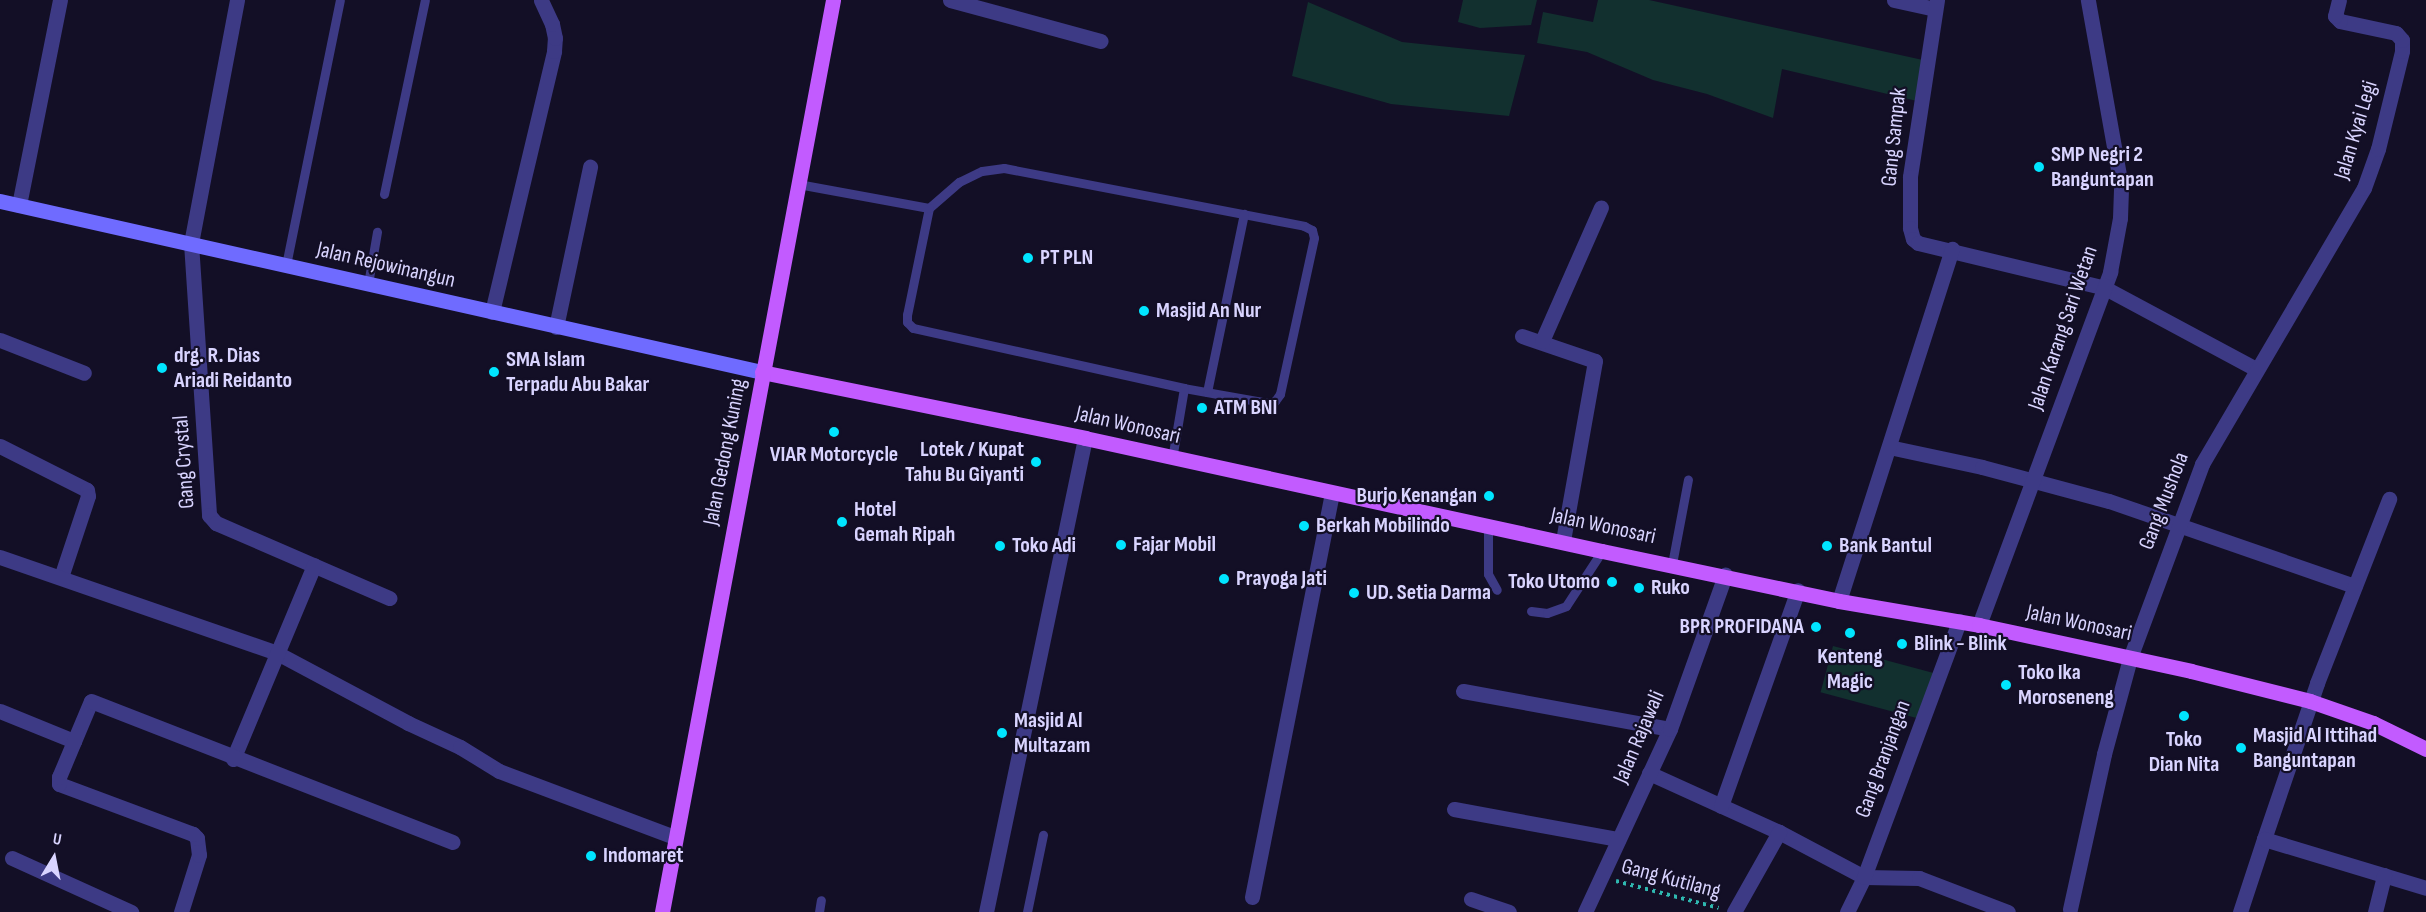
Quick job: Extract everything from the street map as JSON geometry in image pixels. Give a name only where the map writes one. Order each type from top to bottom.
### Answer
[{"type":"main road","name":"Jalan Gedong Kuning","points":[[662,912],[833,0]]},
{"type":"main road","name":"Jalan Rejowinangun","points":[[0,201],[762,372]]},
{"type":"main road","name":"Jalan Wonosari","points":[[762,372],[1085,438],[1332,494],[1488,525],[1602,551],[1839,600],[1979,625],[2130,658],[2310,701],[2373,723],[2426,749]]},
{"type":"street","points":[[19,205],[60,0]]},
{"type":"street","points":[[191,243],[237,0]]},
{"type":"street","points":[[492,312],[554,51],[552,24],[541,0]]},
{"type":"street","points":[[950,0],[1101,41]]},
{"type":"street","points":[[1894,0],[1936,5]]},
{"type":"street","name":"Jalan Karang Sari Wetan","points":[[1979,625],[2105,288],[2120,218],[2121,186],[2088,0]]},
{"type":"street","name":"Jalan Kyai Legi","points":[[2256,369],[2368,178],[2402,51],[2402,40],[2396,33],[2340,21],[2335,16],[2339,0]]},
{"type":"street","name":"Gang Sampak","points":[[1936,5],[1910,177],[1910,228],[1913,239],[1918,243],[1952,249]]},
{"type":"street","points":[[556,327],[590,167]]},
{"type":"street","points":[[1542,341],[1601,207]]},
{"type":"street","name":"Gang Crystal","points":[[191,243],[209,515],[216,523],[389,598]]},
{"type":"street","points":[[1839,600],[1952,249],[2105,288],[2256,369]]},
{"type":"street","points":[[1522,336],[1595,361],[1596,366],[1563,541]]},
{"type":"street","points":[[0,340],[84,373]]},
{"type":"street","name":"Gang Mushola","points":[[2070,911],[2104,754],[2130,658],[2207,453],[2256,369]]},
{"type":"street","points":[[986,912],[1085,438]]},
{"type":"street","points":[[0,446],[87,490],[88,496],[61,577]]},
{"type":"street","points":[[1888,447],[2109,501],[2355,586]]},
{"type":"street","points":[[1252,897],[1332,494]]},
{"type":"street","points":[[2240,912],[2310,701],[2389,499]]},
{"type":"street","points":[[0,557],[277,653],[408,723],[460,747],[499,771],[675,837]]},
{"type":"street","points":[[233,759],[314,566]]},
{"type":"street","name":"Jalan Rajawali","points":[[1585,912],[1670,729],[1725,575]]},
{"type":"street","points":[[1721,806],[1798,590]]},
{"type":"street","name":"Gang Branjangan","points":[[1847,912],[1864,877],[1959,621]]},
{"type":"street","points":[[1463,691],[1670,729]]},
{"type":"street","points":[[181,912],[199,855],[197,838],[193,834],[61,786],[59,777],[89,703],[93,701],[233,759],[453,843]]},
{"type":"street","points":[[0,711],[74,741]]},
{"type":"street","points":[[1649,773],[1779,832],[1864,877],[1919,878],[2008,912]]},
{"type":"street","points":[[1454,809],[1618,839]]},
{"type":"street","points":[[1728,911],[1779,832]]},
{"type":"street","points":[[2264,839],[2426,888]]},
{"type":"street","points":[[12,858],[131,912]]},
{"type":"street","points":[[2374,912],[2384,875]]},
{"type":"street","points":[[1471,899],[1509,912]]},
{"type":"lane","points":[[286,265],[340,0]]},
{"type":"lane","points":[[384,194],[425,0]]},
{"type":"lane","points":[[1004,168],[1304,226],[1312,230],[1314,238],[1280,394],[1275,401],[1268,403],[1184,388],[913,328],[907,322],[907,315],[930,208],[960,182],[982,171],[1004,168]]},
{"type":"lane","points":[[798,184],[930,208]]},
{"type":"lane","points":[[1207,392],[1244,214]]},
{"type":"lane","points":[[368,284],[377,231]]},
{"type":"lane","points":[[1172,459],[1184,388]]},
{"type":"lane","points":[[1672,564],[1688,478]]},
{"type":"lane","points":[[1488,525],[1488,574],[1497,590]]},
{"type":"lane","points":[[1531,611],[1547,613],[1566,606],[1602,551]]},
{"type":"lane","points":[[1027,912],[1043,835]]},
{"type":"lane","points":[[819,912],[821,900]]},
{"type":"path","name":"Gang Kutilang","points":[[1601,878],[1728,911]]},
{"type":"green space","points":[[1463,0],[1537,0],[1531,25],[1480,28],[1458,22]]},
{"type":"green space","points":[[1598,0],[1649,0],[1923,60],[1917,101],[1782,69],[1773,118],[1707,94],[1653,80],[1587,52],[1537,43],[1543,12],[1593,22]]},
{"type":"green space","points":[[1308,2],[1402,42],[1525,55],[1509,116],[1391,104],[1292,76]]},
{"type":"green space","points":[[1833,646],[1935,673],[1923,720],[1821,692]]},
{"type":"place","name":"SMP Negri 2 Banguntapan","points":[[2039,167]]},
{"type":"place","name":"PT PLN","points":[[1028,258]]},
{"type":"place","name":"Masjid An Nur","points":[[1144,311]]},
{"type":"place","name":"drg. R. Dias Ariadi Reidanto","points":[[162,368]]},
{"type":"place","name":"SMA Islam Terpadu Abu Bakar","points":[[494,372]]},
{"type":"place","name":"ATM BNI","points":[[1202,408]]},
{"type":"place","name":"VIAR Motorcycle","points":[[834,432]]},
{"type":"place","name":"Lotek / Kupat Tahu Bu Giyanti","points":[[1036,462]]},
{"type":"place","name":"Burjo Kenangan","points":[[1489,496]]},
{"type":"place","name":"Hotel Gemah Ripah","points":[[842,522]]},
{"type":"place","name":"Berkah Mobilindo","points":[[1304,526]]},
{"type":"place","name":"Fajar Mobil","points":[[1121,545]]},
{"type":"place","name":"Toko Adi","points":[[1000,546]]},
{"type":"place","name":"Bank Bantul","points":[[1827,546]]},
{"type":"place","name":"Prayoga Jati","points":[[1224,579]]},
{"type":"place","name":"Toko Utomo","points":[[1612,582]]},
{"type":"place","name":"Ruko","points":[[1639,588]]},
{"type":"place","name":"UD. Setia Darma","points":[[1354,593]]},
{"type":"place","name":"BPR PROFIDANA","points":[[1816,627]]},
{"type":"place","name":"Kenteng Magic","points":[[1850,633]]},
{"type":"place","name":"Blink - Blink","points":[[1902,644]]},
{"type":"place","name":"Toko Ika Moroseneng","points":[[2006,685]]},
{"type":"place","name":"Toko Dian Nita","points":[[2184,716]]},
{"type":"place","name":"Masjid Al Multazam","points":[[1002,733]]},
{"type":"place","name":"Masjid Al Ittihad Banguntapan","points":[[2241,748]]},
{"type":"place","name":"Indomaret","points":[[591,856]]}]
